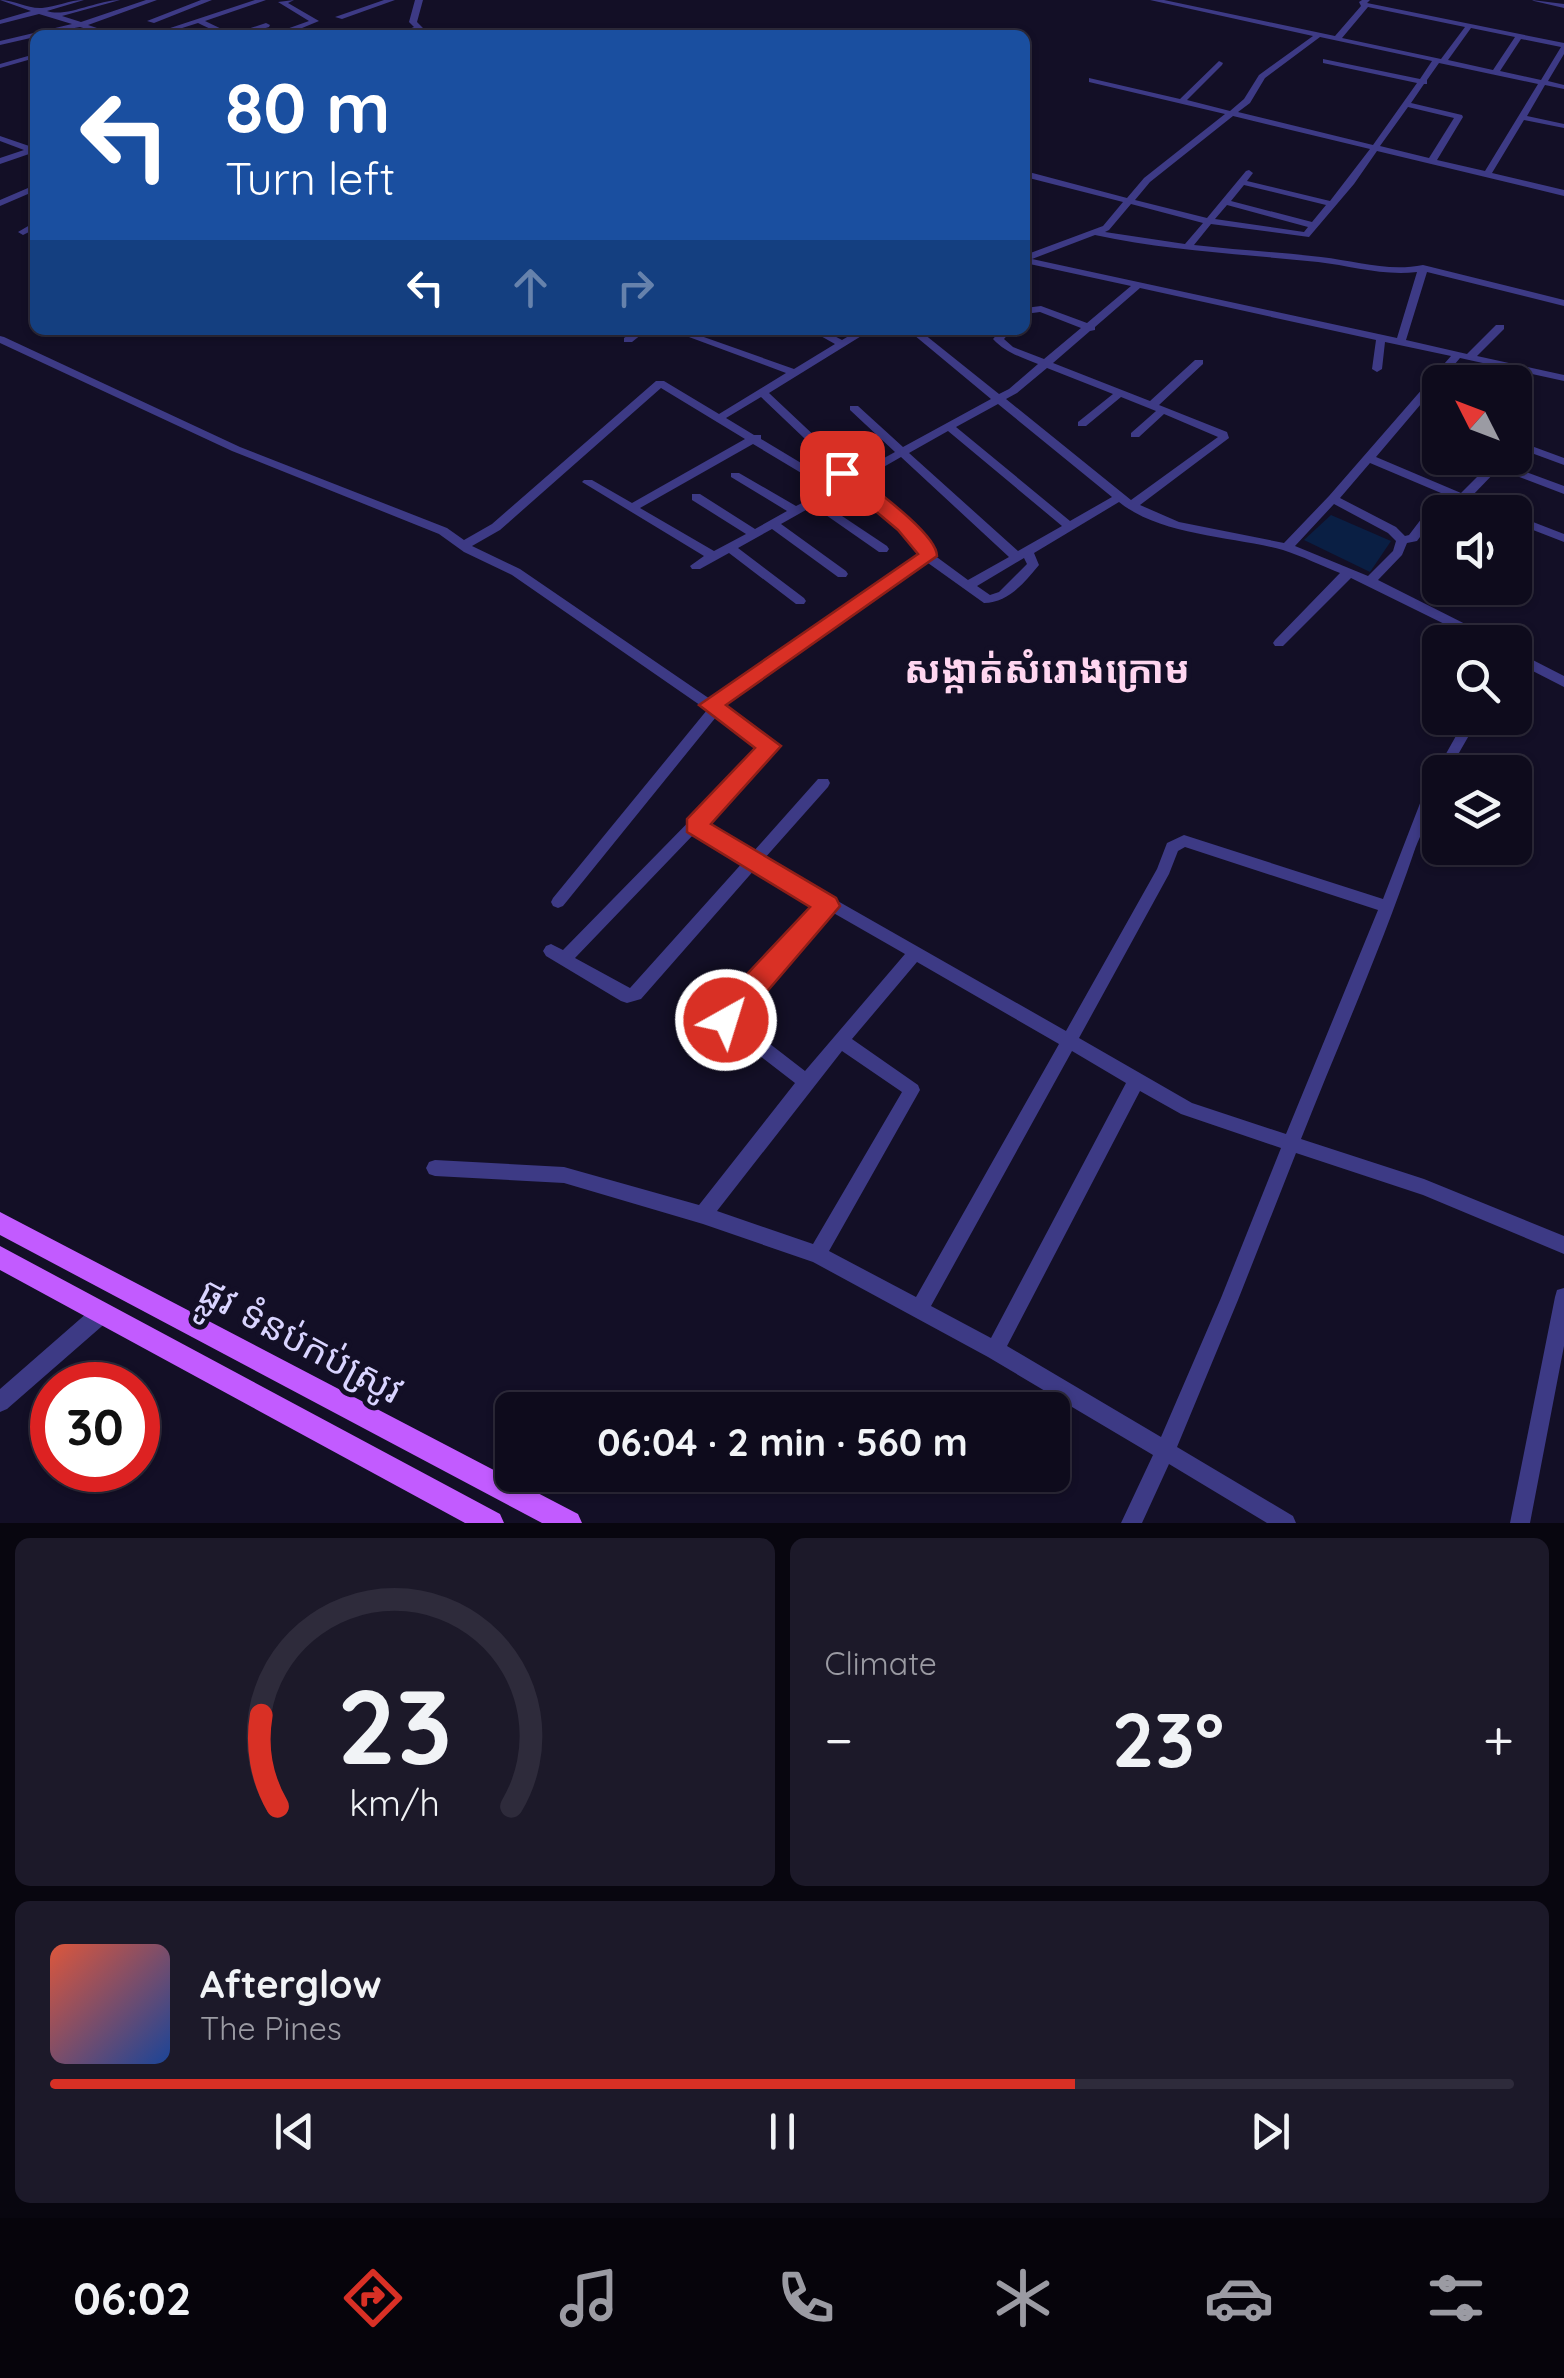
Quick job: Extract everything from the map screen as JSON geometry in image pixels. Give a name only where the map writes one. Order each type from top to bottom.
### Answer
[{"type":"main road","name":"ផ្លូវ ទំនប់កប់ស្រូវ","points":[[0,1223],[568,1523]]},
{"type":"main road","name":"ផ្លូវ ទំនប់កប់ស្រូវ","points":[[0,1257],[492,1523]]},
{"type":"street","points":[[2,0],[98,30]]},
{"type":"street","points":[[18,5],[36,0]]},
{"type":"street","points":[[0,22],[80,0]]},
{"type":"street","points":[[0,32],[118,0],[147,14]]},
{"type":"street","points":[[57,30],[152,0]]},
{"type":"street","points":[[208,0],[152,21],[170,30],[262,0]]},
{"type":"street","points":[[224,0],[238,6]]},
{"type":"street","points":[[290,0],[282,2],[315,21],[290,30]]},
{"type":"street","points":[[372,0],[335,14],[393,0],[414,11]]},
{"type":"street","points":[[413,30],[419,0]]},
{"type":"street","points":[[1154,0],[1564,87]]},
{"type":"street","points":[[1344,0],[1564,46],[1560,61],[1487,175]]},
{"type":"street","points":[[1536,0],[1564,6]]},
{"type":"street","points":[[1337,39],[1365,3]]},
{"type":"street","points":[[99,5],[117,12]]},
{"type":"street","points":[[78,11],[100,18]]},
{"type":"street","points":[[197,20],[220,30]]},
{"type":"street","points":[[249,30],[266,25]]},
{"type":"street","points":[[1030,175],[1206,221],[1297,236],[1308,234],[1469,26]]},
{"type":"street","points":[[1495,72],[1520,35]]},
{"type":"street","points":[[0,43],[30,36]]},
{"type":"street","points":[[1030,257],[1098,233],[1174,156],[1249,99],[1262,77],[1318,36]]},
{"type":"street","points":[[0,66],[30,59]]},
{"type":"street","points":[[1326,60],[1424,82]]},
{"type":"street","points":[[1183,100],[1219,63]]},
{"type":"street","points":[[1092,80],[1564,193]]},
{"type":"street","points":[[1405,104],[1459,117],[1432,161]]},
{"type":"street","points":[[1522,117],[1564,126]]},
{"type":"street","points":[[0,138],[30,149]]},
{"type":"street","points":[[0,161],[30,151]]},
{"type":"street","points":[[1188,247],[1250,173]]},
{"type":"street","points":[[1242,182],[1332,204]]},
{"type":"street","points":[[0,203],[30,190]]},
{"type":"street","points":[[1225,202],[1315,226]]},
{"type":"street","points":[[22,232],[30,228]]},
{"type":"street","points":[[1098,233],[1260,258],[1338,262],[1376,273],[1421,269],[1520,289],[1564,303]]},
{"type":"street","points":[[1030,260],[1564,378]]},
{"type":"street","points":[[1401,341],[1421,269]]},
{"type":"street","points":[[696,566],[849,478],[1000,398],[1047,366],[1138,286]]},
{"type":"street","points":[[1030,311],[1042,309],[1092,328]]},
{"type":"street","points":[[1286,547],[1464,355],[1500,328]]},
{"type":"street","points":[[628,340],[635,335]]},
{"type":"street","points":[[689,335],[795,372]]},
{"type":"street","points":[[825,335],[843,344]]},
{"type":"street","points":[[722,417],[858,335]]},
{"type":"street","points":[[919,335],[1126,502],[1176,524],[1286,547],[1370,581],[1457,625]]},
{"type":"street","points":[[968,586],[1069,526],[1126,502],[1224,438],[1157,407],[1047,366],[1001,344],[998,339],[1002,335]]},
{"type":"street","points":[[1376,369],[1381,337]]},
{"type":"street","points":[[0,339],[236,449],[443,530],[516,572],[770,746],[695,826],[558,955],[628,996],[634,994],[824,783]]},
{"type":"street","points":[[1135,435],[1199,362]]},
{"type":"street","points":[[464,545],[496,527],[660,383],[833,487]]},
{"type":"street","points":[[762,392],[849,478],[905,526],[928,550],[928,556]]},
{"type":"street","points":[[1082,424],[1120,393]]},
{"type":"street","points":[[854,408],[1033,565],[1003,595],[988,600],[928,556]]},
{"type":"street","points":[[949,426],[1069,526]]},
{"type":"street","points":[[632,508],[756,438]]},
{"type":"street","points":[[1532,450],[1564,462]]},
{"type":"street","points":[[1367,456],[1456,495]]},
{"type":"street","points":[[735,475],[794,510]]},
{"type":"street","points":[[1466,495],[1484,475]]},
{"type":"street","points":[[1531,475],[1564,490]]},
{"type":"street","points":[[588,482],[713,556]]},
{"type":"street","points":[[1402,540],[1413,538],[1448,492]]},
{"type":"street","points":[[696,498],[754,533]]},
{"type":"street","points":[[1333,499],[1392,530],[1402,540]]},
{"type":"street","points":[[811,500],[883,548]]},
{"type":"street","points":[[771,523],[842,574]]},
{"type":"street","points":[[1532,526],[1562,538]]},
{"type":"street","points":[[1370,581],[1398,552],[1402,540]]},
{"type":"street","points":[[729,547],[800,601]]},
{"type":"street","points":[[558,902],[712,707],[928,556]]},
{"type":"street","points":[[1279,644],[1348,572]]},
{"type":"street","points":[[1532,665],[1564,682]]},
{"type":"street","points":[[1130,1523],[1164,1454],[1295,1142],[1338,1021],[1422,822]]},
{"type":"street","points":[[695,826],[827,906],[1187,1109],[1424,1188],[1564,1245]]},
{"type":"street","points":[[920,1308],[1177,842],[1388,907]]},
{"type":"street","points":[[806,1082],[726,1020],[726,1014],[827,906]]},
{"type":"street","points":[[704,1215],[806,1082],[915,953]]},
{"type":"street","points":[[817,1254],[912,1090],[843,1042]]},
{"type":"street","points":[[995,1350],[1135,1083]]},
{"type":"street","points":[[436,1168],[564,1175],[704,1215],[817,1254],[995,1350],[1164,1454],[1286,1523]]},
{"type":"street","points":[[1520,1523],[1564,1298]]},
{"type":"street","points":[[0,1402],[102,1313]]},
{"type":"water","points":[[1331,515],[1391,541],[1370,572],[1304,540]]},
{"type":"district","name":"សង្កាត់សំរោងក្រោម","points":[[1047,670]]},
{"type":"route","points":[[726,1020],[726,1014],[827,906],[695,826],[770,746],[710,705],[928,556],[928,550],[905,526],[842,473]]}]
